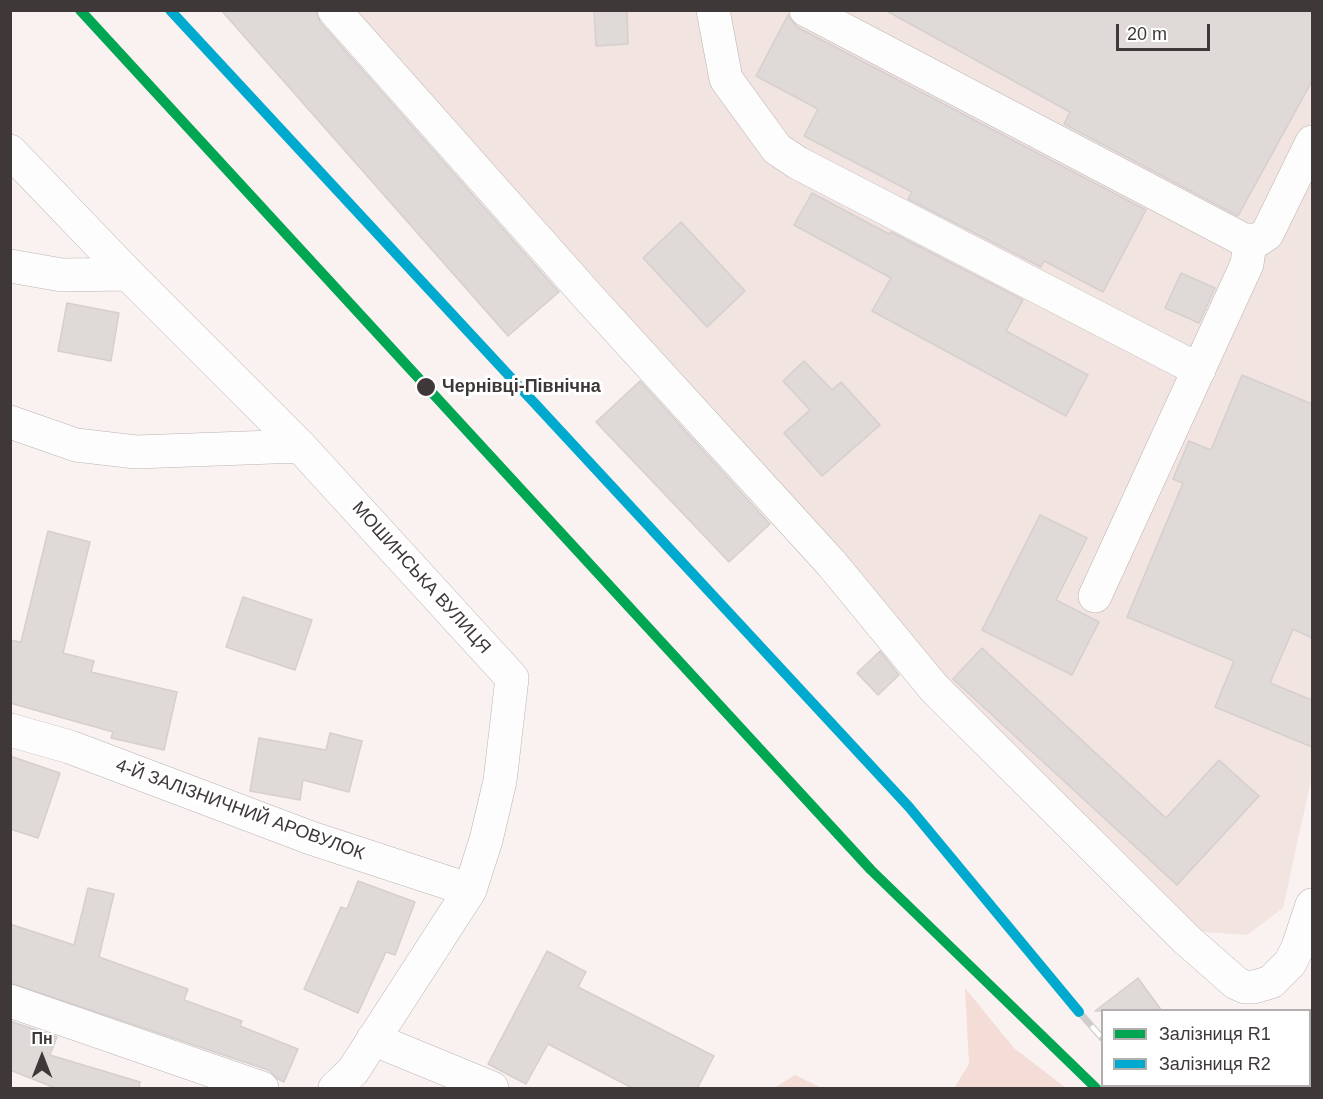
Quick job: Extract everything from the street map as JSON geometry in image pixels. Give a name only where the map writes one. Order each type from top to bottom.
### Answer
[{"type":"street","points":[[334,10],[592,301],[831,563],[934,688],[1186,940],[1236,983],[1245,987],[1254,987],[1271,982],[1290,963],[1304,932],[1312,905]]},
{"type":"street","points":[[713,10],[726,79],[777,149],[798,163],[1199,370]]},
{"type":"street","points":[[806,10],[1244,240],[1258,240],[1267,234],[1312,142]]},
{"type":"street","name":"МОШИНСЬКА ВУЛИЦЯ","points":[[10,151],[128,274],[300,446],[512,678],[500,781],[486,840],[470,890],[353,1071],[335,1089]]},
{"type":"street","points":[[1095,596],[1247,264],[1249,250],[1244,240]]},
{"type":"street","points":[[10,266],[62,275],[128,274]]},
{"type":"street","points":[[10,422],[76,445],[136,452],[300,446]]},
{"type":"street","name":"4-Й ЗАЛІЗНИЧНИЙ АРОВУЛОК","points":[[10,730],[70,747],[311,838],[470,890]]},
{"type":"street","points":[[10,1001],[153,1053],[262,1089]]},
{"type":"street","points":[[373,1039],[492,1089]]},
{"type":"shaded area","points":[[352,11],[1312,11],[1312,776],[1283,908],[1247,935],[1191,931],[939,684]]},
{"type":"shaded area","points":[[965,988],[1014,1048],[1066,1088],[954,1088],[969,1064]]},
{"type":"shaded area","points":[[795,1075],[822,1088],[774,1088]]},
{"type":"building","points":[[221,10],[316,10],[320,22],[559,292],[508,336]]},
{"type":"building","points":[[594,10],[627,10],[628,44],[596,46]]},
{"type":"building","points":[[885,10],[1312,10],[1312,81],[1238,216],[1064,124],[1070,112]]},
{"type":"building","points":[[788,15],[797,27],[1146,210],[1103,292],[1044,261],[1041,267],[908,199],[912,192],[804,136],[818,109],[756,76]]},
{"type":"building","points":[[812,193],[1023,300],[1006,331],[1088,375],[1066,416],[872,311],[891,278],[794,225]]},
{"type":"building","points":[[681,222],[745,291],[707,327],[643,258]]},
{"type":"building","points":[[1181,273],[1215,288],[1199,323],[1165,308]]},
{"type":"building","points":[[67,303],[119,313],[111,361],[58,351]]},
{"type":"building","points":[[804,361],[832,390],[841,382],[880,425],[822,476],[784,433],[810,410],[783,381]]},
{"type":"building","points":[[1242,375],[1312,404],[1312,638],[1293,629],[1270,683],[1312,700],[1312,747],[1215,707],[1234,661],[1127,617],[1183,483],[1173,479],[1189,441],[1211,450]]},
{"type":"building","points":[[640,381],[770,524],[729,562],[596,422]]},
{"type":"building","points":[[1040,515],[1087,538],[1056,600],[1099,622],[1072,675],[982,630]]},
{"type":"building","points":[[48,531],[90,542],[63,653],[94,661],[91,672],[177,692],[164,750],[111,738],[113,732],[10,703],[10,640],[21,642]]},
{"type":"building","points":[[243,597],[312,620],[295,670],[226,647]]},
{"type":"building","points":[[982,648],[1166,818],[1219,760],[1259,796],[1177,885],[953,679]]},
{"type":"building","points":[[880,651],[899,675],[878,695],[857,673]]},
{"type":"building","points":[[330,733],[362,741],[349,792],[303,780],[300,800],[250,791],[259,738],[326,750]]},
{"type":"building","points":[[10,756],[60,773],[38,838],[10,829]]},
{"type":"building","points":[[358,881],[415,902],[395,955],[386,952],[358,1013],[304,989],[341,907],[347,909]]},
{"type":"building","points":[[88,888],[114,894],[99,957],[188,989],[184,1000],[242,1021],[240,1026],[298,1049],[284,1082],[268,1070],[10,983],[10,924],[74,945]]},
{"type":"building","points":[[547,951],[586,972],[578,987],[714,1056],[697,1089],[634,1089],[548,1044],[526,1084],[488,1064]]},
{"type":"building","points":[[1138,978],[1161,1009],[1101,1009],[1101,1011],[1095,1011]]},
{"type":"building","points":[[10,1021],[57,1037],[50,1055],[140,1082],[139,1089],[58,1089],[10,1070]]},
{"type":"railway","points":[[80,10],[871,870],[1096,1088]]},
{"type":"railway","points":[[170,10],[909,807],[1101,1037]]},
{"type":"rail line","name":"R1","points":[[80,10],[871,870],[1096,1088]]},
{"type":"rail line","name":"R2","points":[[170,10],[909,807],[1079,1012]]},
{"type":"place","name":"Чернівці-Північна","points":[[426,387]]}]
